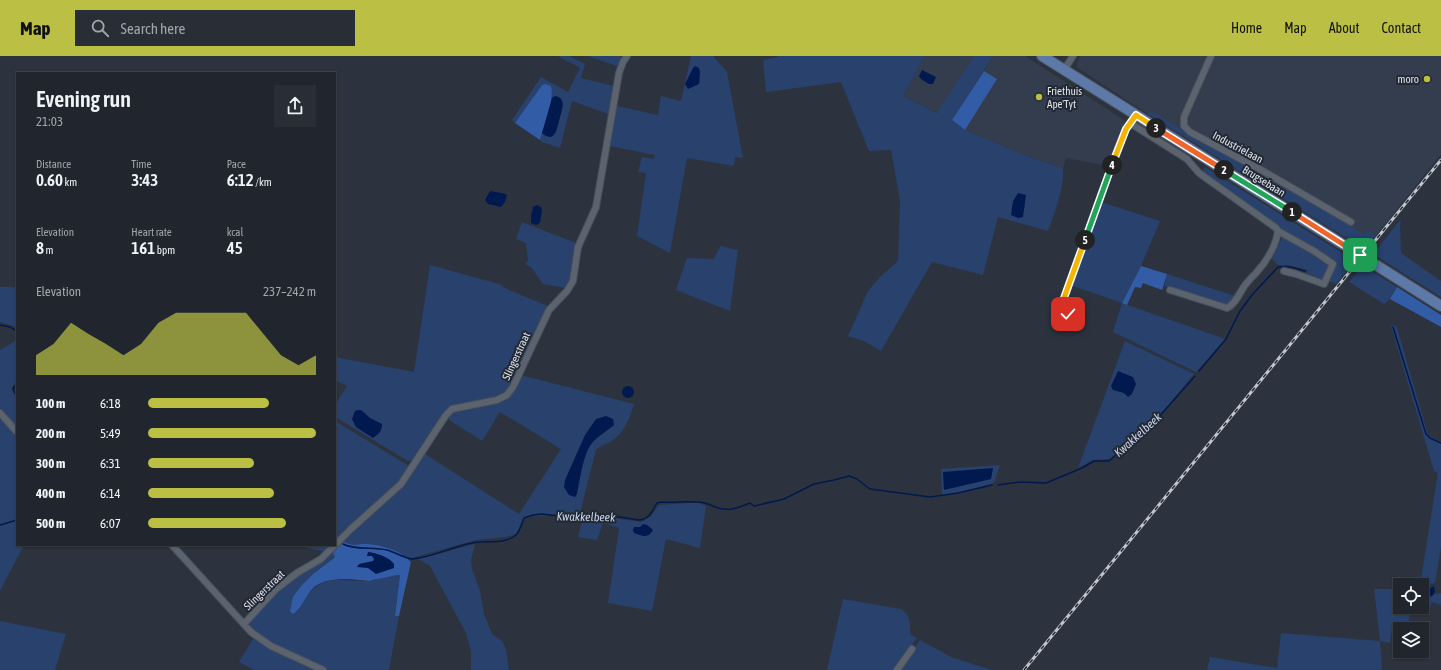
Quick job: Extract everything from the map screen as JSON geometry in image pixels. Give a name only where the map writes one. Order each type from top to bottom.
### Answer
[{"type":"main road","name":"Brugsebaan","points":[[1042,56],[1082,81],[1133,119],[1364,257],[1441,306]]},
{"type":"street","name":"Slingerstraat","points":[[336,544],[401,484],[446,415],[452,409],[497,400],[507,395],[513,387],[549,310],[567,291],[573,281],[578,247],[596,207],[619,73],[627,56]]},
{"type":"street","points":[[1064,70],[1073,56]]},
{"type":"street","name":"Industrielaan","points":[[1211,56],[1184,117],[1184,126],[1190,132],[1263,171],[1351,222]]},
{"type":"street","points":[[1068,314],[1060,309],[1063,300],[1119,145],[1126,129],[1133,119]]},
{"type":"street","name":"Brugsebaan","points":[[1133,119],[1187,159],[1199,173],[1276,228],[1278,231],[1314,251],[1332,264],[1323,285],[1296,274],[1284,271]]},
{"type":"street","points":[[1170,290],[1227,308],[1229,307],[1246,283],[1265,262],[1273,247],[1278,231]]},
{"type":"street","points":[[0,413],[16,431]]},
{"type":"street","points":[[173,546],[251,632],[271,646],[319,669]]},
{"type":"street","name":"Slingerstraat","points":[[244,624],[276,589],[297,573],[321,559],[334,546]]},
{"type":"street","points":[[897,670],[912,649]]},
{"type":"shaded area","points":[[558,56],[569,56],[585,64],[581,78],[614,86],[611,115],[572,101],[560,148],[540,140],[542,133],[546,136],[556,133],[563,103],[555,96],[552,98],[552,90],[542,85],[515,123],[512,120],[541,77],[568,92],[580,68]]},
{"type":"shaded area","points":[[588,56],[624,56],[617,66]]},
{"type":"shaded area","points":[[691,56],[713,56],[727,72],[743,158],[735,157],[734,166],[687,158],[670,253],[637,236],[646,173],[638,172],[642,157],[654,159],[655,155],[609,146],[617,106],[658,115],[661,96],[681,101]]},
{"type":"shaded area","points":[[778,56],[925,56],[903,96],[937,113],[974,56],[993,56],[952,120],[965,130],[1032,158],[1063,168],[1061,192],[1048,231],[998,217],[983,275],[932,262],[881,351],[864,341],[848,336],[868,291],[880,277],[898,261],[900,200],[891,150],[869,151],[841,82],[766,92],[763,60]]},
{"type":"shaded area","points":[[925,56],[974,56],[938,113],[903,96]]},
{"type":"shaded area","points":[[993,56],[1025,56],[1127,122],[1108,166],[1066,158],[1063,168],[1032,158],[965,130],[997,79],[984,71]]},
{"type":"shaded area","points":[[1080,56],[1441,56],[1441,154],[1376,236],[1367,230],[1364,234],[1150,111],[1148,114],[1076,67]]},
{"type":"shaded area","points":[[695,66],[699,68],[700,72],[699,84],[688,89],[685,84]]},
{"type":"shaded area","points":[[922,70],[936,77],[933,84],[929,84],[921,79],[919,76]]},
{"type":"shaded area","points":[[984,71],[997,79],[965,130],[952,120]]},
{"type":"shaded area","points":[[545,84],[551,86],[552,99],[540,140],[515,123],[542,85]]},
{"type":"shaded area","points":[[555,96],[561,99],[563,106],[556,130],[550,137],[542,133],[552,98]]},
{"type":"shaded area","points":[[1150,110],[1364,234],[1367,230],[1376,236],[1364,249],[1148,114]]},
{"type":"shaded area","points":[[1205,167],[1355,261],[1354,263],[1336,284],[1306,273],[1308,270],[1287,265],[1278,265],[1272,259],[1284,234],[1264,217],[1202,171]]},
{"type":"shaded area","points":[[490,191],[507,195],[505,202],[501,207],[488,204],[485,200]]},
{"type":"shaded area","points":[[1018,193],[1026,195],[1023,217],[1018,218],[1011,215],[1013,201]]},
{"type":"shaded area","points":[[1101,202],[1160,221],[1141,266],[1122,303],[1070,285]]},
{"type":"shaded area","points":[[537,205],[541,207],[542,210],[540,223],[536,225],[531,223],[531,216],[533,207]]},
{"type":"shaded area","points":[[1401,219],[1401,253],[1441,281],[1441,297],[1373,254]]},
{"type":"shaded area","points":[[522,222],[576,243],[572,273],[565,288],[543,284],[531,267],[525,264],[528,261],[526,243],[516,239]]},
{"type":"shaded area","points":[[720,246],[738,250],[730,311],[676,290],[687,258],[714,259]]},
{"type":"shaded area","points":[[430,265],[499,284],[509,290],[548,306],[510,388],[496,398],[449,407],[416,459],[413,461],[408,461],[337,418],[336,406],[347,386],[336,380],[336,357],[414,372]]},
{"type":"shaded area","points":[[1141,266],[1167,274],[1162,290],[1143,283],[1141,288],[1135,287],[1127,305],[1122,303]]},
{"type":"shaded area","points":[[1363,266],[1397,287],[1390,299],[1384,304],[1349,282]]},
{"type":"shaded area","points":[[1167,274],[1235,296],[1233,302],[1226,306],[1164,286]]},
{"type":"shaded area","points":[[0,287],[16,287],[16,327],[0,322]]},
{"type":"shaded area","points":[[1397,287],[1441,315],[1441,327],[1390,299]]},
{"type":"shaded area","points":[[1122,303],[1225,339],[1196,372],[1113,332]]},
{"type":"shaded area","points":[[1394,325],[1397,328],[1428,435],[1441,442],[1441,548],[1435,583],[1429,584],[1429,578],[1421,578],[1438,473],[1434,471],[1391,326]]},
{"type":"shaded area","points":[[16,341],[16,381],[12,387],[12,391],[16,397],[16,428],[0,411],[0,350]]},
{"type":"shaded area","points":[[1125,341],[1194,374],[1164,410],[1111,458],[1093,460],[1078,468]]},
{"type":"shaded area","points":[[1118,371],[1133,377],[1136,384],[1132,394],[1128,397],[1124,393],[1113,390],[1111,386]]},
{"type":"shaded area","points":[[520,375],[634,404],[628,420],[619,435],[596,450],[579,517],[552,515],[524,517],[516,534],[506,537],[476,540],[408,559],[405,556],[366,544],[352,546],[342,541],[404,484],[425,454],[519,514],[561,449],[500,412],[482,441],[449,420],[449,415],[455,411],[504,400]]},
{"type":"shaded area","points":[[626,386],[630,386],[634,392],[630,398],[626,398],[622,394],[622,390]]},
{"type":"shaded area","points":[[361,410],[370,418],[382,424],[380,432],[373,438],[356,427],[352,419],[355,411]]},
{"type":"shaded area","points":[[606,416],[613,419],[614,425],[592,443],[586,454],[582,467],[577,494],[575,497],[569,495],[564,487],[565,480],[585,435],[596,419]]},
{"type":"shaded area","points":[[2,418],[16,434],[16,546],[23,546],[0,591],[0,420]]},
{"type":"shaded area","points":[[336,422],[409,466],[401,480],[336,541]]},
{"type":"shaded area","points":[[1000,465],[994,483],[962,492],[942,495],[941,469]]},
{"type":"shaded area","points":[[993,468],[991,479],[944,490],[943,472]]},
{"type":"shaded area","points":[[699,503],[706,506],[700,548],[666,539],[652,611],[608,603],[619,528],[603,523],[597,540],[578,537],[583,518],[605,517],[642,522],[651,516],[659,505]]},
{"type":"shaded area","points":[[643,524],[647,525],[653,530],[649,535],[645,536],[634,533],[634,527],[640,527]]},
{"type":"shaded area","points":[[342,541],[352,545],[366,544],[384,547],[402,554],[411,562],[399,616],[395,616],[400,575],[369,581],[354,579],[330,580],[314,587],[293,614],[290,611],[293,597],[301,586],[313,574],[335,557],[333,553]]},
{"type":"shaded area","points":[[475,544],[471,560],[472,569],[480,591],[484,614],[492,634],[502,641],[506,649],[509,670],[471,670],[471,651],[466,633],[430,566],[418,559]]},
{"type":"shaded area","points":[[302,546],[331,546],[325,552]]},
{"type":"shaded area","points":[[368,552],[386,557],[394,564],[394,568],[376,574],[368,568],[357,567],[359,564],[373,561],[374,559],[372,556],[367,556]]},
{"type":"shaded area","points":[[333,553],[335,556],[301,586],[297,611],[312,591],[319,585],[326,582],[333,580],[369,581],[400,575],[395,615],[399,616],[389,670],[328,670],[268,640],[253,630],[250,625],[251,617],[290,580]]},
{"type":"shaded area","points":[[1434,586],[1435,592],[1432,596],[1429,596],[1429,589]]},
{"type":"shaded area","points":[[1374,589],[1393,589],[1393,614],[1410,614],[1408,622],[1393,622],[1390,643],[1380,641]]},
{"type":"shaded area","points":[[1441,593],[1441,605],[1432,602],[1429,612],[1429,597]]},
{"type":"shaded area","points":[[843,599],[901,609],[905,612],[909,620],[911,635],[917,638],[894,670],[827,670]]},
{"type":"shaded area","points":[[0,621],[66,634],[55,670],[0,670]]},
{"type":"shaded area","points":[[1281,633],[1380,641],[1382,670],[1207,670],[1210,657],[1277,668]]},
{"type":"shaded area","points":[[254,637],[312,669],[254,670],[239,662]]},
{"type":"shaded area","points":[[920,640],[951,657],[992,670],[899,670]]},
{"type":"waterway","name":"Kwakkelbeek","points":[[1199,371],[1226,339],[1240,311],[1252,295],[1278,267],[1291,267],[1305,271]]},
{"type":"waterway","points":[[0,325],[10,327],[16,330]]},
{"type":"waterway","name":"Kwakkelbeek","points":[[1393,327],[1426,434],[1430,438],[1441,443]]},
{"type":"waterway","name":"Kwakkelbeek","points":[[998,485],[1020,482],[1046,483],[1082,468],[1094,461],[1109,461],[1158,418],[1195,376]]},
{"type":"waterway","points":[[16,384],[13,389],[16,394]]},
{"type":"waterway","name":"Kwakkelbeek","points":[[343,544],[358,548],[387,550],[413,559],[472,543],[506,540],[516,535],[524,518],[533,515],[542,514],[577,518],[600,514],[639,520],[646,518],[652,512],[657,503],[660,502],[700,502],[724,509],[733,509],[750,503],[754,506],[784,499],[814,484],[849,476],[857,479],[870,489],[930,497],[958,493],[992,485]]},
{"type":"waterway","points":[[0,525],[16,520]]},
{"type":"railway","points":[[1024,670],[1441,160]]},
{"type":"place","name":"moro","points":[[1427,79]]},
{"type":"place","name":"Friethuis Ape'Tyt","points":[[1039,97]]},
{"type":"route","points":[[1068,314],[1060,309],[1063,300],[1119,145],[1126,129],[1136,115],[1360,255]]}]
